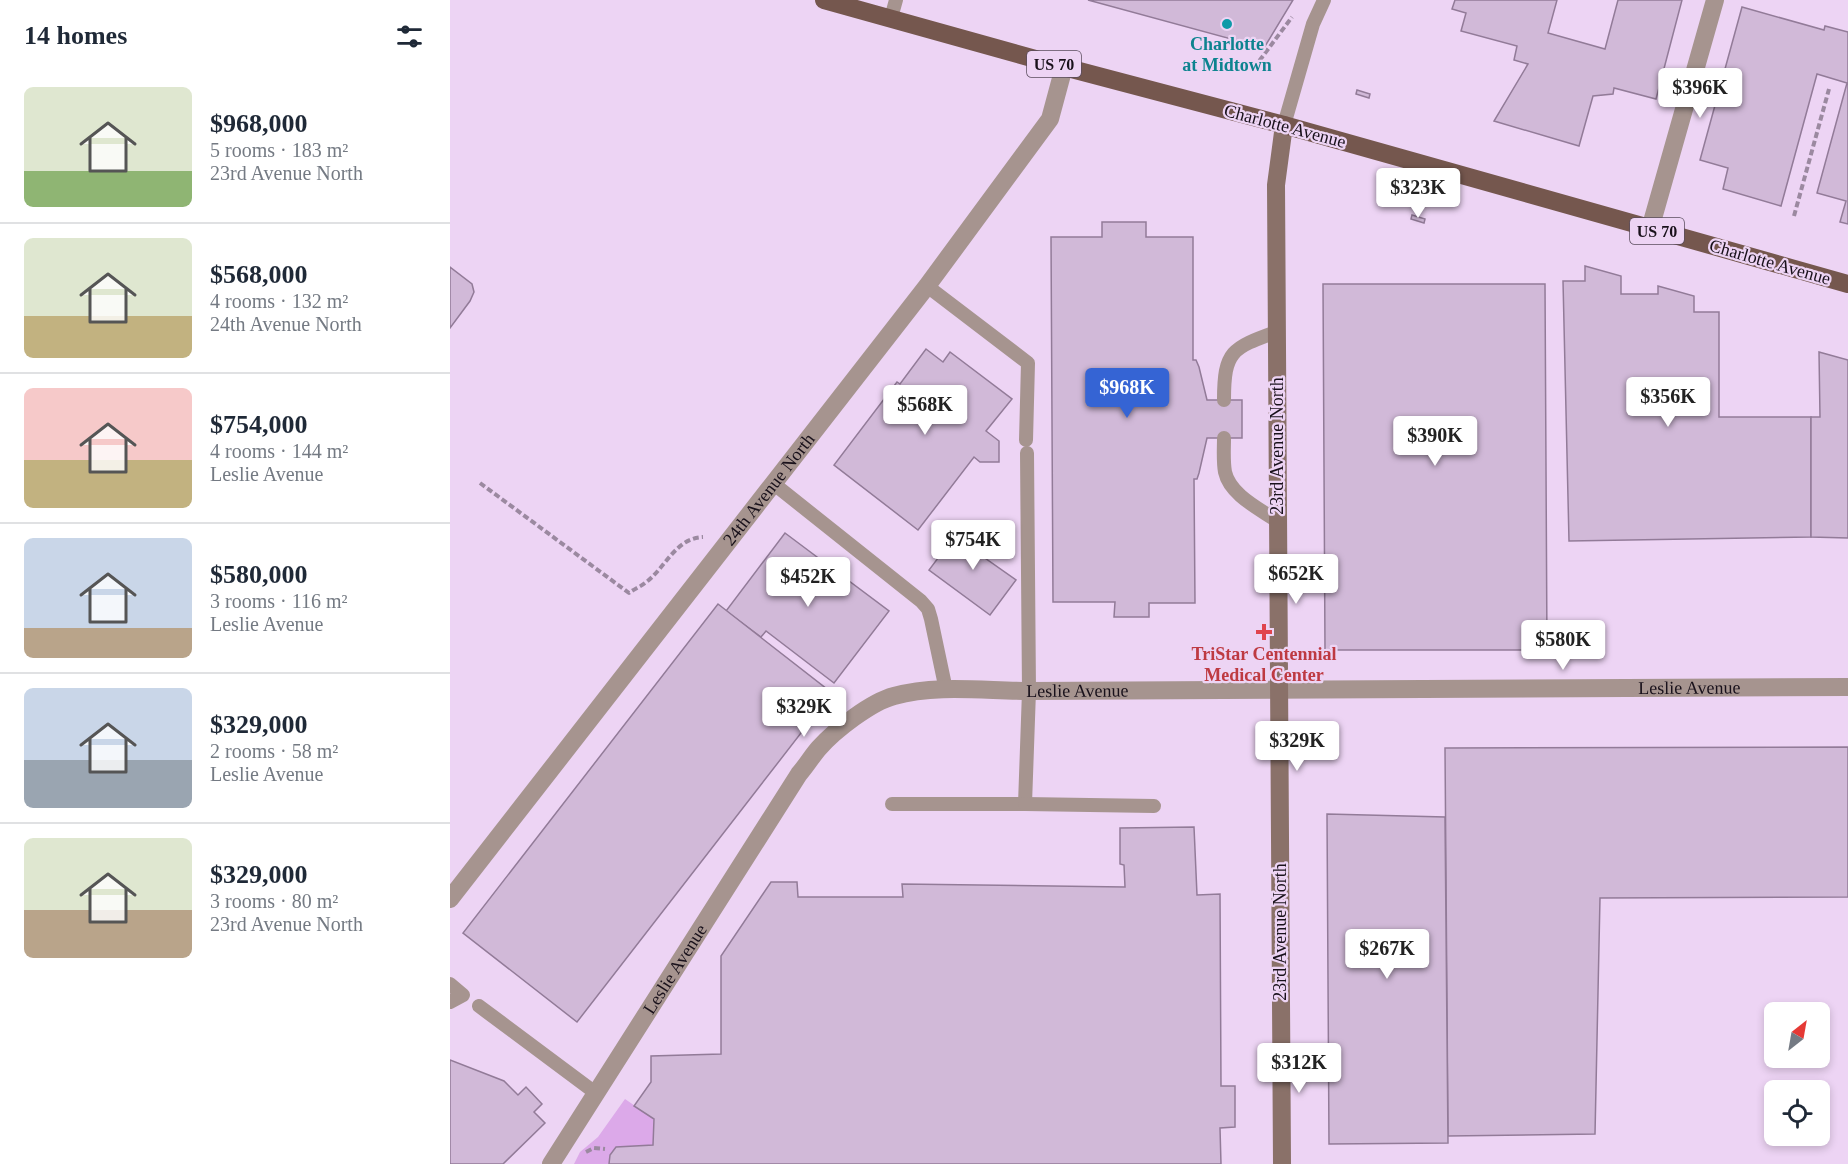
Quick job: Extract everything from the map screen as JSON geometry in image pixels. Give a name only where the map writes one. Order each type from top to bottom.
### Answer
[{"type":"main road","name":"Charlotte Avenue","points":[[824,0],[1284,125],[1848,284]]},
{"type":"street","points":[[1650,229],[1715,0]]},
{"type":"street","name":"24th Avenue North","points":[[450,899],[927,286],[1050,119],[1064,66]]},
{"type":"street","name":"23rd Avenue North","points":[[1282,1164],[1276,185],[1284,125]]},
{"type":"street","name":"Leslie Avenue","points":[[551,1164],[799,774],[819,748],[873,705],[892,696],[916,691],[946,690],[1848,687]]},
{"type":"lane","points":[[891,18],[896,0]]},
{"type":"lane","points":[[1284,125],[1313,24],[1324,0]]},
{"type":"lane","points":[[927,286],[1028,363],[1026,446],[1029,691],[1025,804]]},
{"type":"lane","points":[[1224,400],[1226,367],[1230,357],[1246,342],[1276,332]]},
{"type":"lane","points":[[1224,438],[1224,470],[1227,480],[1250,503],[1277,521]]},
{"type":"lane","points":[[774,484],[928,609],[946,690]]},
{"type":"lane","points":[[892,804],[1154,806]]},
{"type":"lane","points":[[450,984],[463,995],[450,1002]]},
{"type":"lane","points":[[479,1006],[597,1094]]},
{"type":"path","points":[[1254,68],[1299,9]]},
{"type":"path","points":[[1794,216],[1830,89]]},
{"type":"path","points":[[480,483],[629,593],[644,584],[671,555],[689,540],[707,537]]},
{"type":"path","points":[[582,1156],[589,1150],[605,1149]]},
{"type":"shaded area","points":[[625,1099],[654,1119],[653,1145],[616,1147],[610,1155],[609,1164],[574,1164],[580,1152],[598,1137]]},
{"type":"building","name":"Charlotte at Midtown","points":[[1088,0],[1293,0],[1264,48]]},
{"type":"building","points":[[1455,0],[1557,0],[1548,33],[1605,49],[1618,0],[1682,0],[1656,99],[1614,88],[1613,94],[1593,96],[1579,146],[1494,121],[1528,64],[1514,60],[1517,46],[1461,31],[1466,13],[1452,9]]},
{"type":"building","points":[[1742,7],[1824,30],[1825,26],[1848,32],[1848,224],[1840,222],[1846,201],[1817,193],[1847,83],[1817,74],[1781,206],[1723,189],[1728,168],[1700,160]]},
{"type":"building","points":[[1357,90],[1370,94],[1369,98],[1356,94]]},
{"type":"building","points":[[1412,215],[1425,219],[1424,223],[1411,219]]},
{"type":"building","points":[[1102,222],[1146,222],[1146,237],[1193,237],[1193,360],[1196,360],[1199,367],[1207,400],[1242,400],[1242,438],[1207,438],[1199,473],[1197,479],[1194,479],[1195,603],[1149,603],[1149,617],[1114,617],[1115,602],[1053,602],[1051,237],[1102,237]]},
{"type":"building","points":[[1585,266],[1621,276],[1621,294],[1658,294],[1658,286],[1694,296],[1694,312],[1719,312],[1719,417],[1811,417],[1811,537],[1569,541],[1563,281],[1585,281]]},
{"type":"building","points":[[450,267],[472,284],[474,292],[450,328]]},
{"type":"building","points":[[1323,284],[1545,284],[1547,650],[1325,650]]},
{"type":"building","points":[[926,349],[943,362],[950,352],[1012,399],[986,431],[999,441],[999,462],[980,462],[974,457],[918,530],[834,465],[897,382],[900,384]]},
{"type":"building","points":[[1819,352],[1848,360],[1848,538],[1811,537],[1811,417],[1820,417]]},
{"type":"building","points":[[962,526],[993,548],[985,558],[1016,580],[990,615],[929,570]]},
{"type":"building","points":[[785,533],[889,611],[834,683],[766,631],[761,637],[726,611]]},
{"type":"building","points":[[718,604],[832,693],[577,1022],[463,933]]},
{"type":"building","points":[[1848,747],[1848,897],[1600,898],[1595,1134],[1448,1136],[1445,748]]},
{"type":"building","points":[[1327,814],[1445,817],[1448,1143],[1329,1144]]},
{"type":"building","points":[[1194,827],[1197,895],[1220,894],[1221,1086],[1235,1086],[1235,1127],[1220,1128],[1221,1164],[609,1164],[610,1155],[616,1147],[653,1145],[654,1119],[634,1106],[651,1082],[651,1056],[721,1054],[721,956],[771,882],[797,882],[798,897],[903,897],[902,884],[1125,887],[1124,865],[1120,864],[1120,828]]},
{"type":"building","points":[[450,1060],[504,1081],[518,1095],[526,1087],[542,1104],[534,1112],[545,1123],[503,1164],[450,1164]]},
{"type":"place","name":"Charlotte at Midtown","points":[[1227,24]]},
{"type":"place","name":"TriStar Centennial Medical Center","points":[[1264,632]]}]
